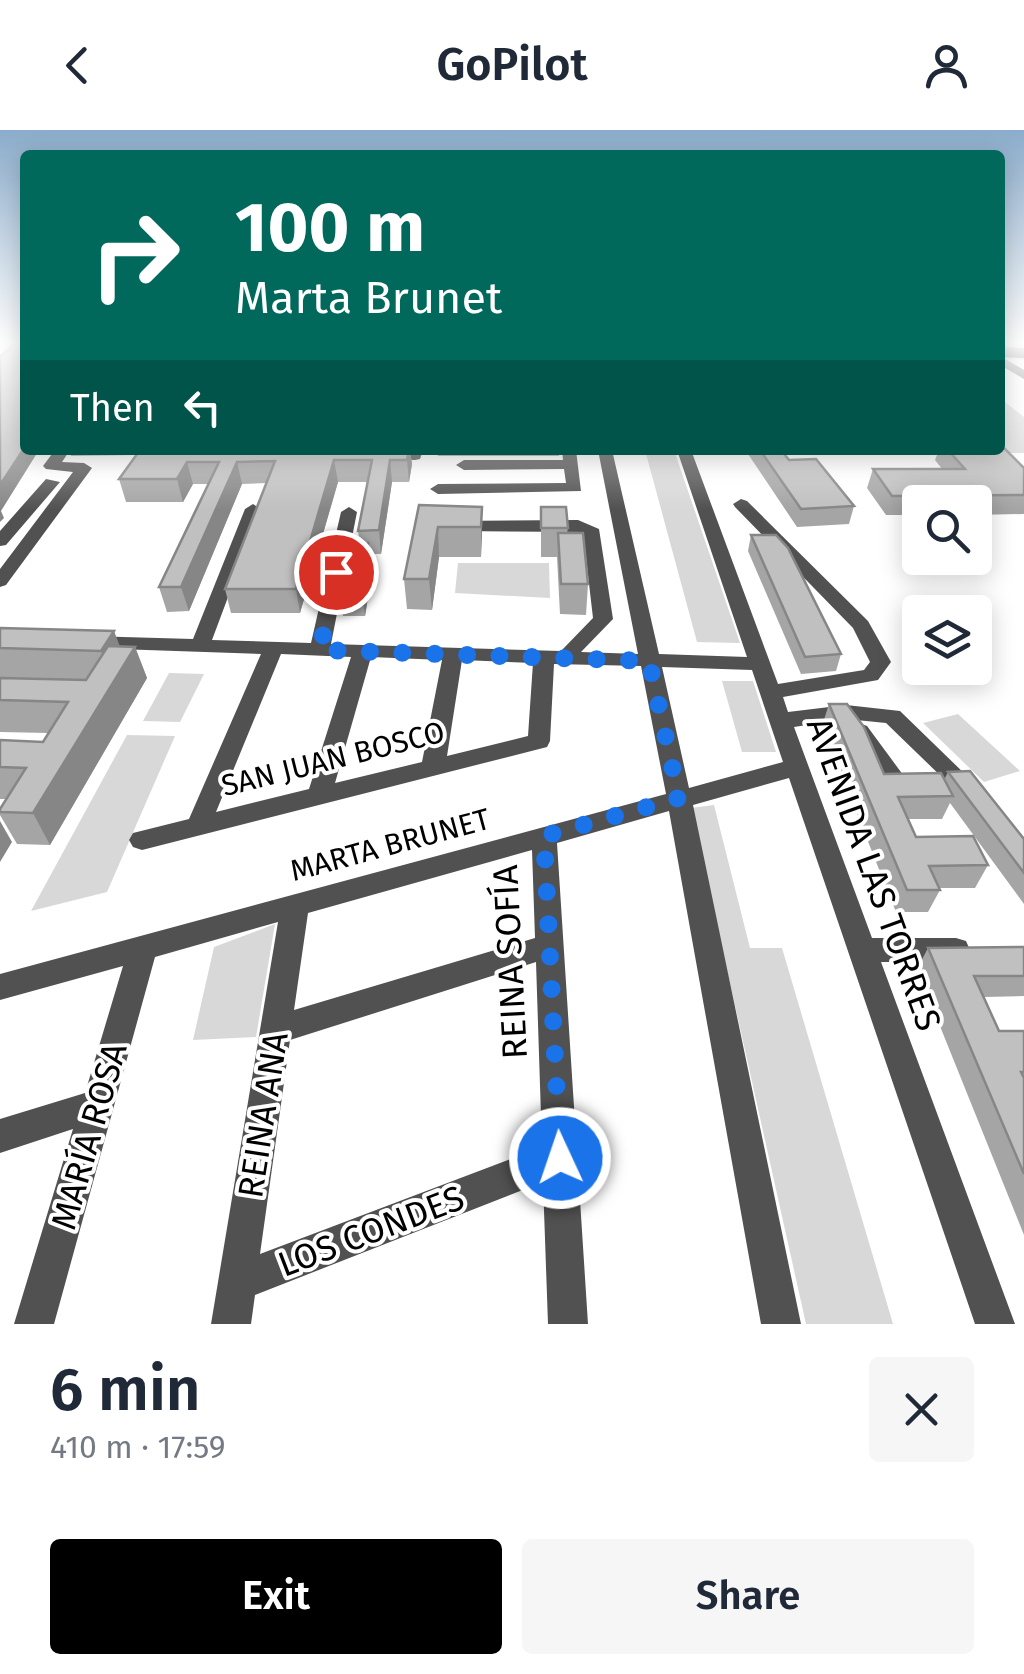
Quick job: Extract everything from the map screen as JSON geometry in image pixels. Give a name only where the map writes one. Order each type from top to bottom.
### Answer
[{"type":"street","points":[[0,581],[84,468],[50,466],[59,455]]},
{"type":"street","points":[[358,456],[415,455]]},
{"type":"street","points":[[605,455],[679,798],[782,1324]]},
{"type":"street","name":"AVENIDA LAS TORRES","points":[[686,455],[995,1324]]},
{"type":"street","points":[[438,489],[575,488],[570,457],[464,464]]},
{"type":"street","points":[[0,542],[52,482]]},
{"type":"street","points":[[70,641],[649,661],[764,678],[871,675],[881,662],[857,621],[740,504]]},
{"type":"street","points":[[200,646],[253,508]]},
{"type":"street","points":[[320,650],[348,512]]},
{"type":"street","points":[[425,527],[578,525],[591,529],[602,619],[572,648],[570,658]]},
{"type":"street","points":[[198,826],[274,648]]},
{"type":"street","points":[[318,796],[363,651]]},
{"type":"street","points":[[434,768],[453,654]]},
{"type":"street","name":"SAN JUAN BOSCO","points":[[142,840],[539,741],[544,658]]},
{"type":"street","points":[[780,721],[846,712],[892,716],[957,778]]},
{"type":"street","points":[[846,712],[900,789]]},
{"type":"street","name":"MARTA BRUNET","points":[[0,987],[797,767]]},
{"type":"street","name":"REINA SOFÍA","points":[[544,836],[568,1324]]},
{"type":"street","name":"REINA ANA","points":[[231,1324],[294,905]]},
{"type":"street","points":[[275,1030],[549,946]]},
{"type":"street","name":"MARÍA ROSA","points":[[30,1322],[143,947]]},
{"type":"street","points":[[862,950],[986,950]]},
{"type":"street","points":[[0,1136],[97,1106]]},
{"type":"street","name":"LOS CONDES","points":[[238,1282],[560,1158]]},
{"type":"shaded area","points":[[1005,402],[1024,417],[1024,453],[1005,453]]},
{"type":"shaded area","points":[[646,455],[676,455],[740,643],[697,642]]},
{"type":"shaded area","points":[[458,563],[549,563],[550,598],[455,593]]},
{"type":"shaded area","points":[[169,673],[204,674],[180,722],[143,721]]},
{"type":"shaded area","points":[[722,681],[753,681],[776,752],[742,752]]},
{"type":"shaded area","points":[[958,714],[1020,771],[984,782],[923,723]]},
{"type":"shaded area","points":[[127,735],[175,736],[107,892],[31,911]]},
{"type":"shaded area","points":[[714,805],[750,948],[782,948],[893,1324],[806,1324],[691,808]]},
{"type":"shaded area","points":[[275,924],[256,1037],[193,1040],[214,947]]},
{"type":"building","points":[[0,399],[20,399],[20,455],[0,485]]},
{"type":"building","points":[[1005,449],[1024,468],[1024,495],[992,495],[992,485],[902,485],[902,496],[892,496],[873,469],[965,469],[952,455],[1005,455]]},
{"type":"building","points":[[136,455],[408,455],[407,460],[390,460],[379,530],[358,531],[372,460],[334,460],[296,589],[225,589],[275,461],[237,462],[181,587],[159,587],[219,462],[187,462],[177,479],[119,479]]},
{"type":"building","points":[[763,455],[785,455],[789,460],[816,459],[854,506],[801,509]]},
{"type":"building","points":[[419,505],[482,507],[481,527],[438,527],[429,579],[404,579]]},
{"type":"building","points":[[541,507],[566,507],[568,528],[541,528]]},
{"type":"building","points":[[558,533],[583,533],[588,584],[561,584]]},
{"type":"building","points":[[751,535],[776,535],[788,548],[841,654],[805,657]]},
{"type":"building","points":[[368,543],[361,585],[338,585],[347,544]]},
{"type":"building","points":[[0,628],[114,631],[101,651],[0,648]]},
{"type":"building","points":[[108,646],[135,647],[33,813],[0,812],[26,768],[0,767],[0,740],[43,742],[68,702],[0,700],[0,678],[86,680]]},
{"type":"building","points":[[829,704],[847,704],[864,727],[884,774],[941,773],[953,796],[898,797],[916,837],[973,836],[988,865],[929,866],[940,890],[907,890]]},
{"type":"building","points":[[970,771],[1024,839],[1024,873],[948,772]]},
{"type":"building","points":[[1024,947],[1024,976],[974,976],[999,1031],[1024,1031],[1024,1174],[928,948]]},
{"type":"route","points":[[336,572],[320,650],[649,661],[679,798],[544,836],[560,1158]]}]
